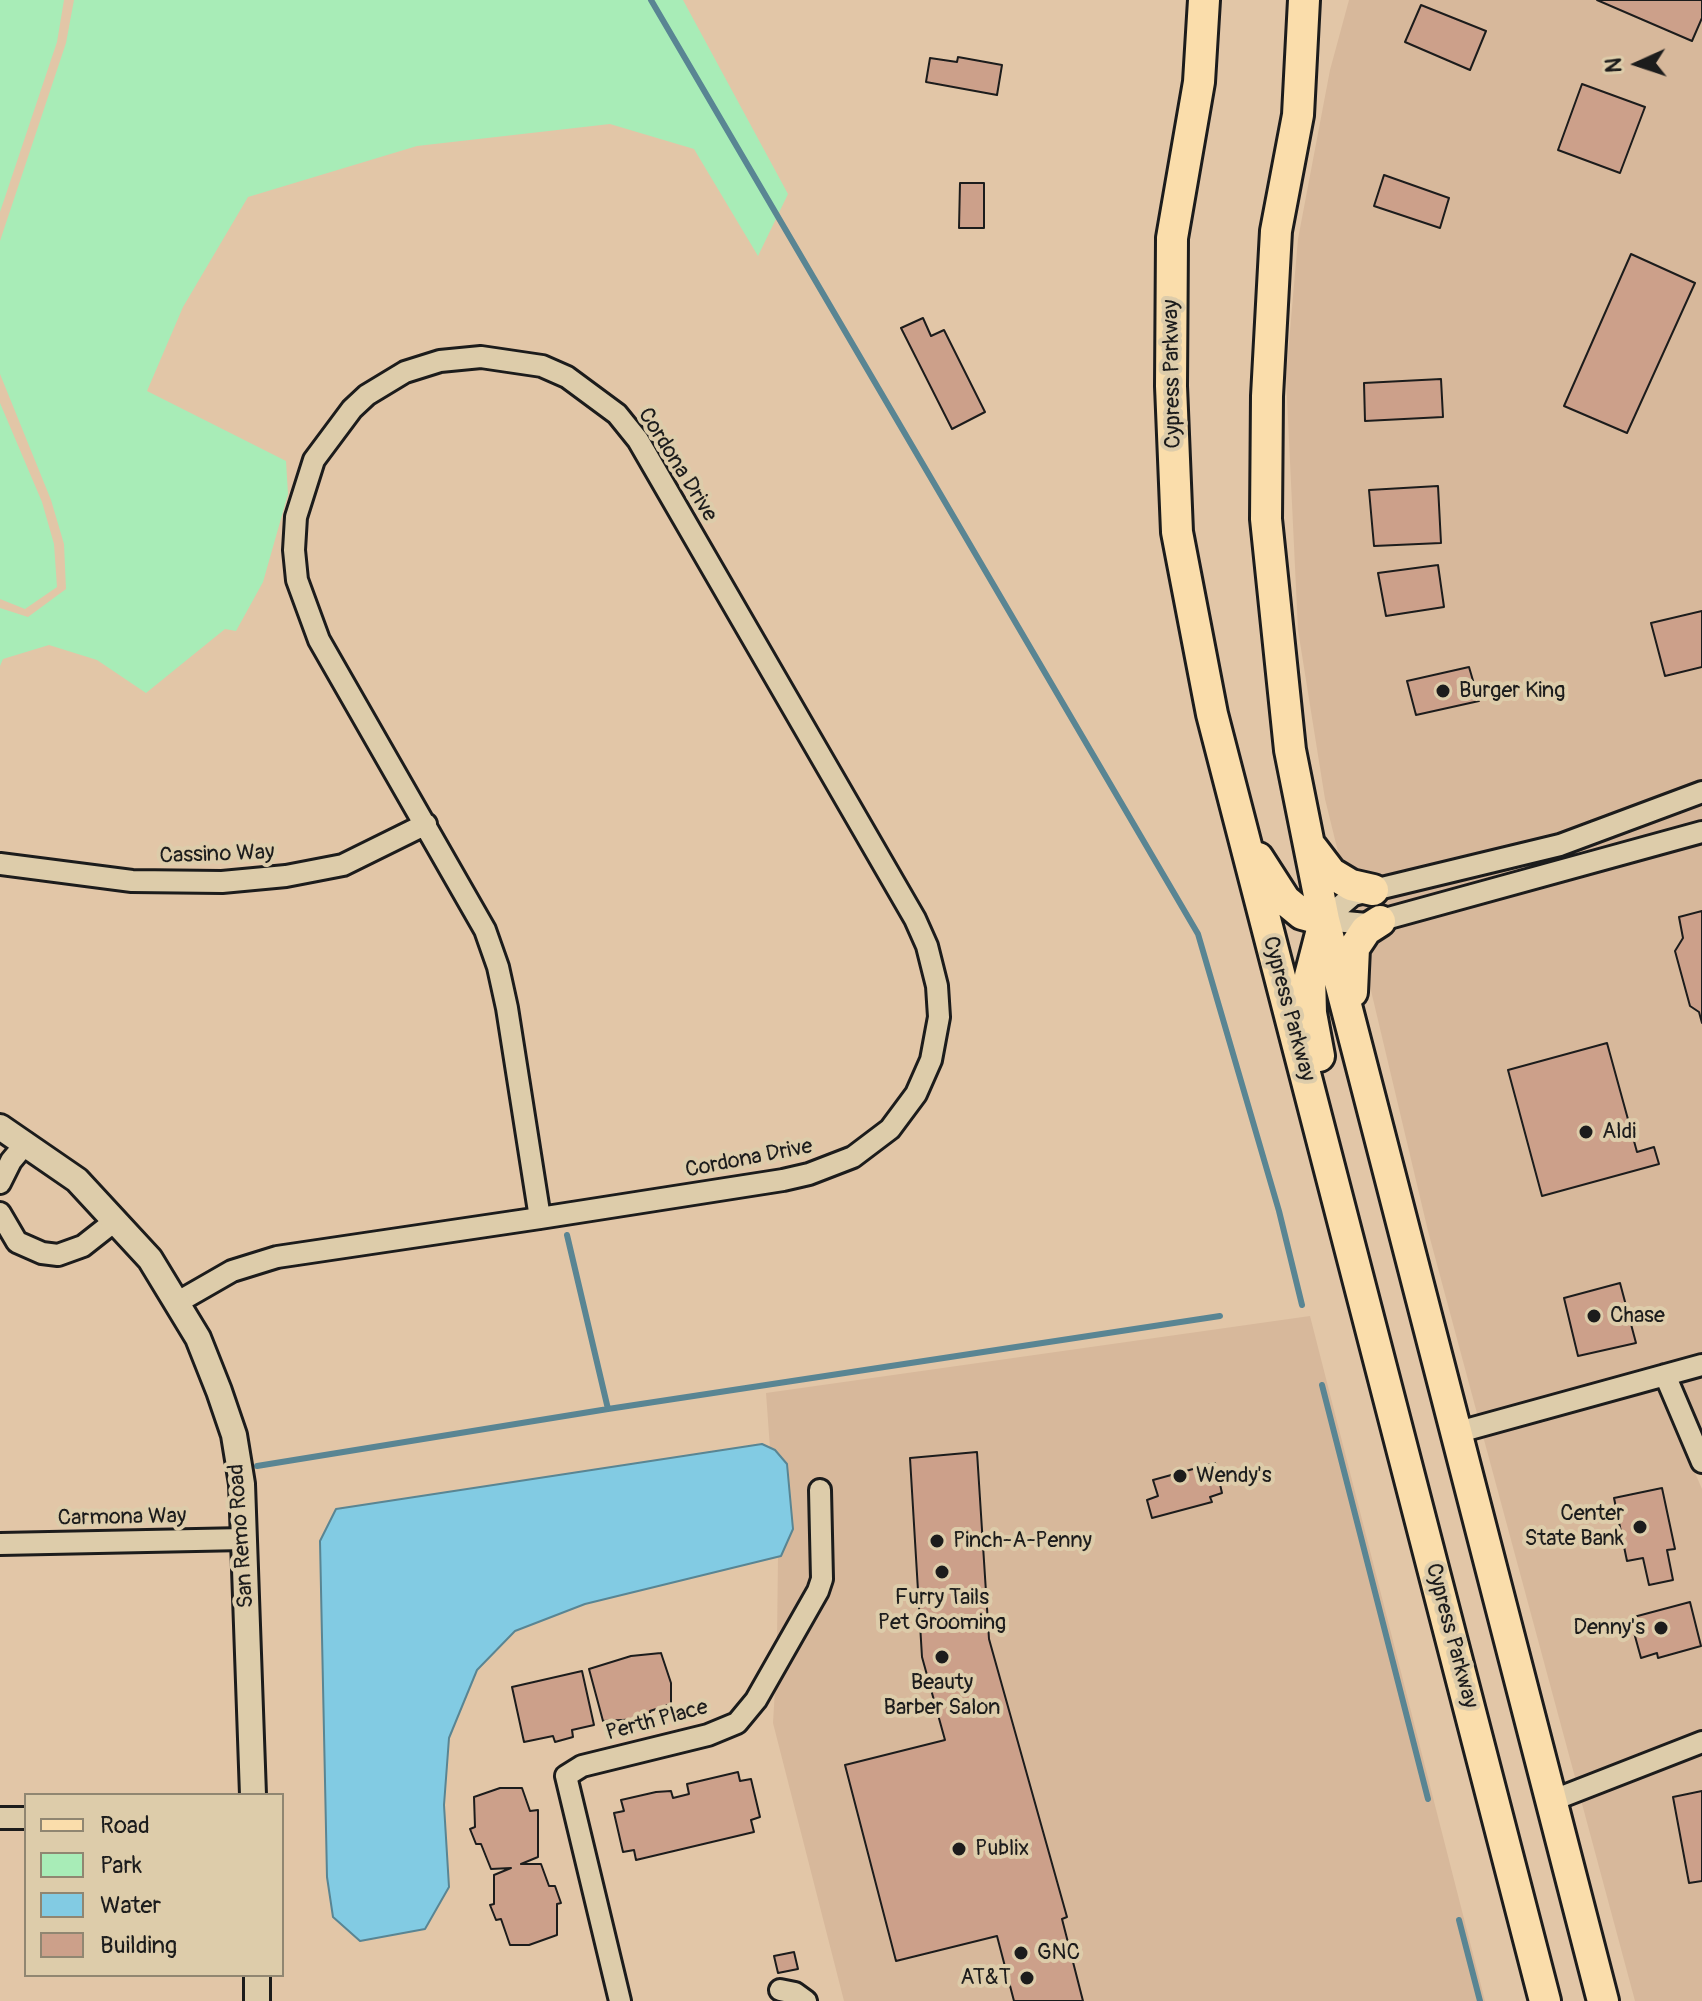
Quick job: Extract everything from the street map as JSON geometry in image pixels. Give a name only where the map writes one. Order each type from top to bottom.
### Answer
[{"type":"main road","name":"Cypress Parkway","points":[[1204,0],[1199,82],[1172,238],[1171,386],[1177,532],[1212,714],[1545,2001]]},
{"type":"main road","points":[[1304,0],[1298,115],[1276,231],[1267,396],[1266,519],[1290,750],[1324,920],[1603,2001]]},
{"type":"main road","points":[[1243,837],[1285,900],[1302,914],[1324,920]]},
{"type":"main road","points":[[1309,844],[1331,873],[1351,885],[1373,890]]},
{"type":"main road","points":[[1316,1115],[1324,1086],[1311,1013],[1310,976],[1324,920]]},
{"type":"main road","points":[[1351,1022],[1354,948],[1366,930],[1380,921]]},
{"type":"street","name":"Cordona Drive","points":[[178,1302],[232,1271],[277,1257],[540,1218],[783,1180],[853,1157],[890,1129],[916,1094],[931,1060],[939,1009],[934,968],[915,919],[638,440],[617,414],[589,390],[542,366],[481,357],[440,361],[405,372],[367,395],[338,423],[314,460],[296,517],[297,580],[307,612],[337,671],[485,930],[498,967],[540,1218]]},
{"type":"street","points":[[1324,920],[1353,895],[1560,845],[1702,792]]},
{"type":"street","name":"Cassino Way","points":[[0,864],[132,881],[254,879],[343,865],[426,824]]},
{"type":"street","points":[[1324,920],[1364,924],[1380,921],[1702,832]]},
{"type":"street","name":"San Remo Road","points":[[0,1127],[77,1180],[116,1220],[150,1259],[198,1338],[234,1435],[242,1484],[253,1793]]},
{"type":"street","points":[[0,1183],[11,1161],[26,1143]]},
{"type":"street","points":[[0,1213],[17,1242],[42,1253],[58,1255],[83,1246],[116,1220]]},
{"type":"street","points":[[1455,1433],[1702,1365]]},
{"type":"street","points":[[1665,1375],[1702,1462]]},
{"type":"street","name":"Perth Place","points":[[620,2001],[566,1776],[582,1766],[708,1735],[737,1723],[756,1700],[818,1591],[822,1579],[820,1490]]},
{"type":"street","name":"Carmona Way","points":[[0,1544],[245,1539]]},
{"type":"street","points":[[1551,1801],[1702,1742]]},
{"type":"street","points":[[0,1818],[24,1818]]},
{"type":"street","points":[[257,1977],[257,2001]]},
{"type":"street","points":[[780,1990],[795,1993],[806,2001]]},
{"type":"shaded area","points":[[1349,0],[1702,0],[1702,781],[1556,835],[1374,880],[1342,868],[1325,799],[1298,630],[1286,377],[1298,239],[1330,70]]},
{"type":"shaded area","points":[[1702,802],[1702,822],[1366,915],[1353,914],[1359,904],[1563,854]]},
{"type":"shaded area","points":[[1702,842],[1702,1354],[1478,1417],[1428,1231],[1364,961],[1365,951],[1385,930]]},
{"type":"shaded area","points":[[1310,1316],[1485,2001],[844,2001],[773,1723],[775,1689],[832,1582],[831,1481],[809,1481],[811,1578],[777,1641],[778,1556],[781,1555],[775,1450],[770,1448],[766,1393]]},
{"type":"shaded area","points":[[1702,1374],[1702,1434],[1679,1381]]},
{"type":"shaded area","points":[[1658,1387],[1702,1489],[1702,1731],[1576,1781],[1483,1436]]},
{"type":"shaded area","points":[[1702,1753],[1702,2001],[1635,2001],[1581,1800]]},
{"type":"green space","points":[[0,0],[64,0],[57,42],[0,212]]},
{"type":"green space","points":[[74,0],[683,0],[788,194],[758,256],[694,149],[610,124],[417,146],[248,197],[183,307],[147,391],[286,461],[288,494],[263,582],[236,631],[225,629],[146,693],[97,660],[49,645],[3,659],[0,666],[0,608],[28,617],[66,589],[64,544],[51,500],[0,374],[0,241],[66,43]]},
{"type":"green space","points":[[0,403],[42,502],[54,544],[57,587],[25,609],[0,599]]},
{"type":"water","points":[[762,1444],[775,1450],[787,1464],[793,1529],[781,1556],[585,1604],[515,1631],[477,1670],[449,1738],[444,1805],[449,1887],[425,1929],[360,1941],[333,1917],[327,1877],[320,1541],[336,1509]]},
{"type":"building","points":[[1597,0],[1702,0],[1702,18],[1692,41]]},
{"type":"building","points":[[1421,5],[1486,31],[1470,70],[1405,42]]},
{"type":"building","points":[[958,57],[1002,65],[997,95],[926,82],[930,58],[957,62]]},
{"type":"building","points":[[1582,84],[1645,107],[1620,173],[1558,150]]},
{"type":"building","points":[[1384,175],[1449,198],[1440,228],[1374,206]]},
{"type":"building","points":[[960,183],[984,183],[984,228],[959,228]]},
{"type":"building","points":[[1631,254],[1695,283],[1627,433],[1564,406]]},
{"type":"building","points":[[923,318],[931,336],[944,330],[985,412],[952,429],[901,328]]},
{"type":"building","points":[[1441,379],[1443,417],[1365,421],[1364,383]]},
{"type":"building","points":[[1438,486],[1441,543],[1374,546],[1369,490]]},
{"type":"building","points":[[1438,565],[1444,607],[1386,616],[1378,573]]},
{"type":"building","points":[[1702,611],[1702,667],[1665,676],[1651,623]]},
{"type":"building","name":"Burger King","points":[[1469,667],[1479,701],[1416,715],[1407,681]]},
{"type":"building","points":[[1702,911],[1702,1023],[1699,1012],[1690,1006],[1675,951],[1683,938],[1679,917]]},
{"type":"building","points":[[1607,1043],[1637,1152],[1654,1147],[1659,1164],[1542,1196],[1508,1070]]},
{"type":"building","points":[[1620,1283],[1636,1343],[1578,1356],[1564,1298]]},
{"type":"building","points":[[977,1452],[989,1639],[1067,1917],[1062,1919],[1083,2001],[1014,2001],[997,1936],[896,1961],[845,1765],[945,1740],[922,1657],[910,1458]]},
{"type":"building","points":[[1215,1463],[1222,1493],[1210,1497],[1212,1502],[1152,1518],[1147,1500],[1158,1496],[1153,1480]]},
{"type":"building","points":[[1662,1488],[1675,1549],[1667,1550],[1673,1580],[1649,1585],[1643,1558],[1627,1561],[1614,1498]]},
{"type":"building","points":[[1690,1602],[1701,1646],[1658,1658],[1657,1653],[1641,1658],[1630,1618]]},
{"type":"building","points":[[661,1653],[671,1683],[671,1704],[650,1711],[650,1716],[641,1719],[603,1721],[589,1669],[631,1656]]},
{"type":"building","points":[[582,1671],[594,1725],[572,1730],[573,1737],[555,1742],[553,1736],[524,1742],[512,1687]]},
{"type":"building","points":[[738,1772],[740,1781],[751,1779],[760,1817],[751,1820],[754,1832],[636,1860],[634,1850],[623,1852],[614,1813],[624,1811],[621,1800],[671,1791],[673,1798],[689,1794],[687,1784]]},
{"type":"building","points":[[500,1788],[522,1788],[530,1811],[538,1810],[538,1857],[521,1864],[541,1864],[549,1886],[555,1886],[561,1903],[557,1904],[557,1935],[529,1945],[510,1945],[501,1919],[496,1920],[490,1905],[494,1904],[494,1875],[511,1868],[491,1869],[481,1844],[476,1844],[470,1829],[475,1827],[474,1797]]},
{"type":"building","points":[[1702,1791],[1702,1881],[1689,1883],[1673,1797]]},
{"type":"building","points":[[794,1952],[798,1969],[778,1973],[774,1956]]},
{"type":"waterway","points":[[651,0],[1198,934],[1279,1211],[1302,1305]]},
{"type":"waterway","points":[[567,1235],[608,1409]]},
{"type":"waterway","points":[[257,1466],[1220,1316]]},
{"type":"waterway","points":[[1322,1385],[1428,1799]]},
{"type":"waterway","points":[[1459,1920],[1480,2001]]},
{"type":"place","name":"Burger King","points":[[1443,691]]},
{"type":"place","name":"Aldi","points":[[1586,1132]]},
{"type":"place","name":"Chase","points":[[1594,1316]]},
{"type":"place","name":"Wendy's","points":[[1180,1476]]},
{"type":"place","name":"Center State Bank","points":[[1640,1527]]},
{"type":"place","name":"Pinch-A-Penny","points":[[937,1541]]},
{"type":"place","name":"Furry Tails Pet Grooming","points":[[942,1572]]},
{"type":"place","name":"Denny's","points":[[1661,1628]]},
{"type":"place","name":"Beauty Barber Salon","points":[[942,1657]]},
{"type":"place","name":"Publix","points":[[959,1849]]},
{"type":"place","name":"GNC","points":[[1021,1953]]},
{"type":"place","name":"AT&T","points":[[1027,1978]]}]
